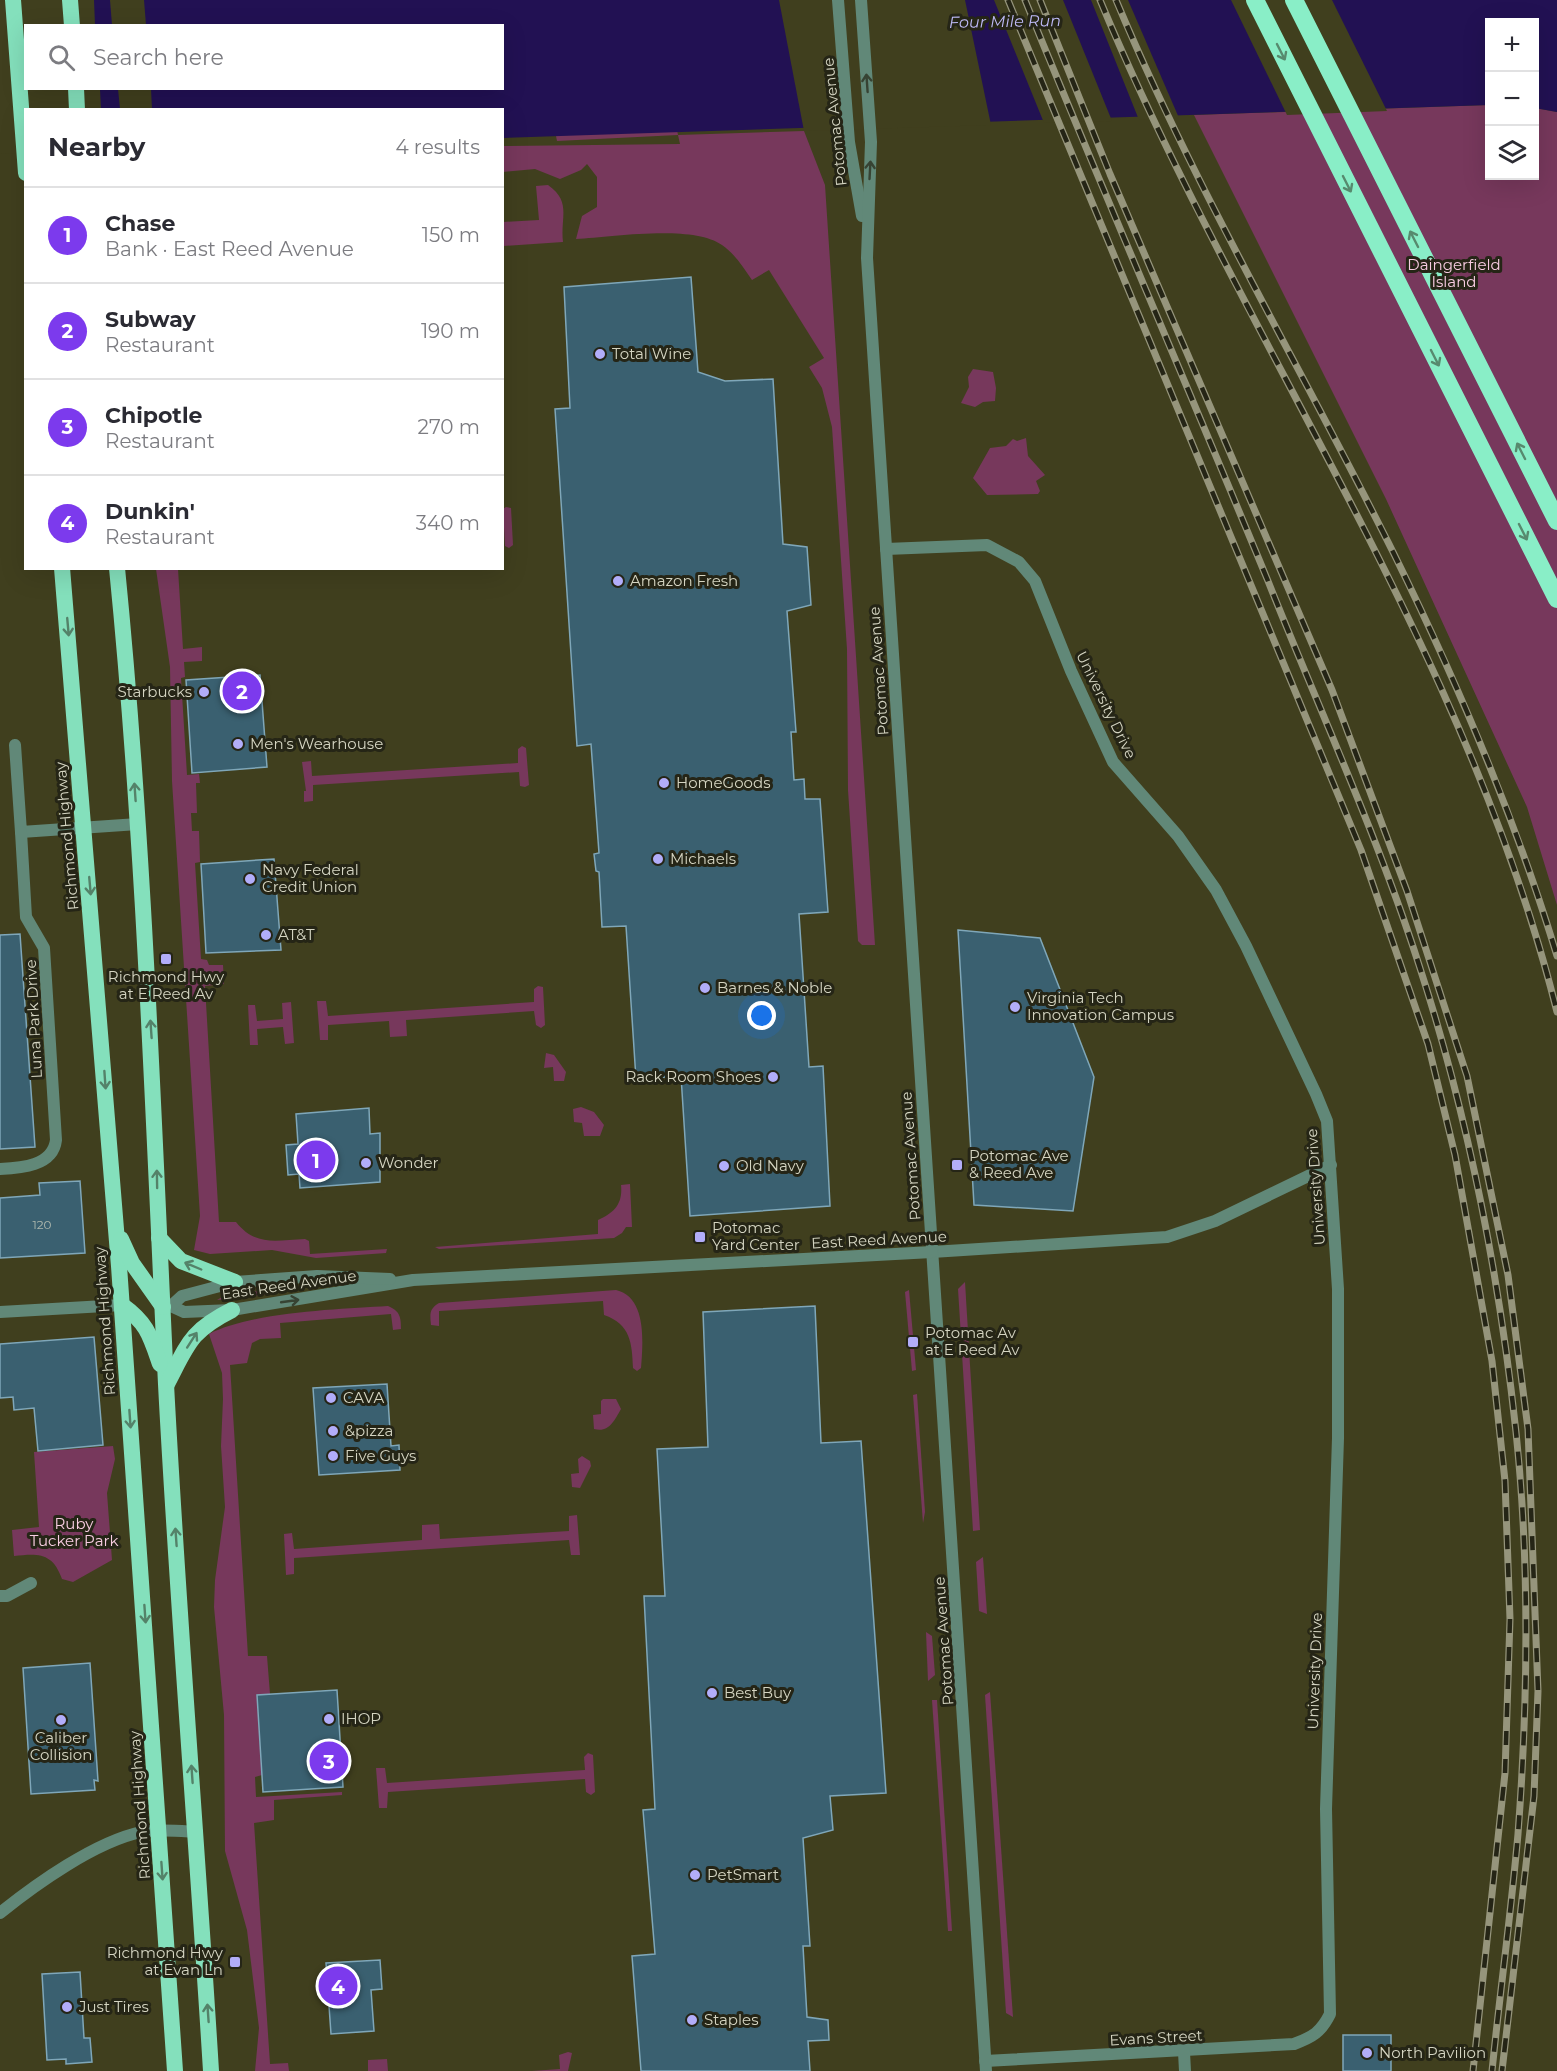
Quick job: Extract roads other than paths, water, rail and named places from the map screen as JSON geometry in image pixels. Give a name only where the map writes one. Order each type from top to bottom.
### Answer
[{"type":"highway","points":[[13,0],[24,153]]},
{"type":"highway","points":[[70,0],[72,24]]},
{"type":"highway","points":[[1255,0],[1557,599]]},
{"type":"highway","points":[[1294,0],[1557,521]]},
{"type":"highway","points":[[76,90],[77,108]]},
{"type":"highway","name":"Richmond Highway","points":[[62,570],[85,828],[124,1329],[175,2071]]},
{"type":"highway","points":[[117,570],[138,824],[154,1087],[160,1258],[167,1306],[166,1385],[211,2071]]},
{"type":"highway","points":[[116,1228],[146,1283],[167,1306]]},
{"type":"highway","points":[[159,1238],[181,1261],[235,1282]]},
{"type":"highway","points":[[160,1258],[146,1283],[122,1305],[140,1318],[149,1331],[166,1385]]},
{"type":"highway","points":[[124,1329],[140,1318],[167,1306]]},
{"type":"highway","points":[[166,1385],[195,1333],[207,1322],[232,1310]]},
{"type":"street","name":"Potomac Avenue","points":[[838,0],[849,142],[866,239],[986,2066]]},
{"type":"street","name":"Potomac Avenue","points":[[861,0],[871,142],[866,239]]},
{"type":"street","name":"University Drive","points":[[886,549],[987,545],[1019,562],[1035,581],[1071,671],[1113,762],[1178,836],[1216,890],[1246,946],[1327,1121],[1338,1289],[1338,1438],[1326,1809],[1326,1880],[1332,2002],[1323,2029]]},
{"type":"street","name":"Luna Park Drive","points":[[0,1169],[37,1163],[51,1155],[56,1140],[44,948],[26,917],[15,745]]},
{"type":"street","points":[[21,832],[138,824]]},
{"type":"street","name":"East Reed Avenue","points":[[167,1306],[182,1296],[235,1282],[317,1276],[412,1280],[1167,1237],[1215,1221],[1330,1165]]},
{"type":"street","name":"East Reed Avenue","points":[[167,1306],[184,1312],[232,1310],[412,1280]]},
{"type":"street","points":[[0,1312],[122,1305]]},
{"type":"street","points":[[0,1596],[7,1596],[31,1583]]},
{"type":"street","points":[[0,1913],[55,1873],[96,1850],[140,1832],[197,1832]]},
{"type":"street","name":"Evans Street","points":[[986,2066],[1294,2044],[1313,2037],[1323,2029]]},
{"type":"street","points":[[1184,2052],[1185,2071]]},
{"type":"water","name":"Four Mile Run","points":[[0,0],[1557,0],[1557,112],[1539,109],[1539,18],[1485,18],[1485,105],[504,138],[504,108],[26,108]]},
{"type":"railway","points":[[1008,0],[1361,850],[1428,1044],[1455,1155],[1492,1361],[1505,1481],[1510,1619],[1505,1773],[1473,2071]]},
{"type":"railway","points":[[1025,0],[1238,508],[1385,868],[1437,1022],[1467,1137],[1501,1314],[1516,1432],[1524,1532],[1526,1633],[1524,1734],[1518,1834],[1492,2071]]},
{"type":"railway","points":[[1040,0],[1110,174],[1332,690],[1407,891],[1467,1076],[1508,1275],[1528,1429],[1538,1691],[1534,1796],[1502,2071]]},
{"type":"railway","points":[[1100,0],[1157,126],[1410,622],[1468,749],[1517,878],[1557,1012]]},
{"type":"railway","points":[[1116,0],[1180,141],[1359,485],[1441,652],[1504,802],[1557,956]]},
{"type":"place","name":"Total Wine","points":[[600,354]]},
{"type":"place","name":"Amazon Fresh","points":[[618,581]]},
{"type":"place","name":"Subway","points":[[242,691]]},
{"type":"place","name":"Starbucks","points":[[204,692]]},
{"type":"place","name":"Men's Wearhouse","points":[[238,744]]},
{"type":"place","name":"HomeGoods","points":[[664,783]]},
{"type":"place","name":"Michaels","points":[[658,859]]},
{"type":"place","name":"Navy Federal Credit Union","points":[[250,879]]},
{"type":"place","name":"AT&T","points":[[266,935]]},
{"type":"place","name":"Richmond Hwy at E Reed Av","points":[[166,959]]},
{"type":"place","name":"Barnes & Noble","points":[[705,988]]},
{"type":"place","name":"Virginia Tech Innovation Campus","points":[[1015,1007]]},
{"type":"place","name":"Rack Room Shoes","points":[[773,1077]]},
{"type":"place","name":"Chase","points":[[316,1160]]},
{"type":"place","name":"Wonder","points":[[366,1163]]},
{"type":"place","name":"Potomac Ave & Reed Ave","points":[[957,1165]]},
{"type":"place","name":"Old Navy","points":[[724,1166]]},
{"type":"place","name":"Potomac Yard Center","points":[[700,1237]]},
{"type":"place","name":"Potomac Av at E Reed Av","points":[[913,1342]]},
{"type":"place","name":"CAVA","points":[[331,1398]]},
{"type":"place","name":"&pizza","points":[[333,1431]]},
{"type":"place","name":"Five Guys","points":[[333,1456]]},
{"type":"place","name":"Best Buy","points":[[712,1693]]},
{"type":"place","name":"IHOP","points":[[329,1719]]},
{"type":"place","name":"Caliber Collision","points":[[61,1720]]},
{"type":"place","name":"Chipotle","points":[[329,1761]]},
{"type":"place","name":"PetSmart","points":[[695,1875]]},
{"type":"place","name":"Richmond Hwy at Evan Ln","points":[[235,1962]]},
{"type":"place","name":"Dunkin'","points":[[338,1986]]},
{"type":"place","name":"Just Tires","points":[[67,2007]]},
{"type":"place","name":"Staples","points":[[692,2020]]},
{"type":"place","name":"North Pavilion","points":[[1367,2053]]},
{"type":"park label","name":"Daingerfield Island","points":[[1454,274]]},
{"type":"park label","name":"Ruby Tucker Park","points":[[74,1532]]}]
